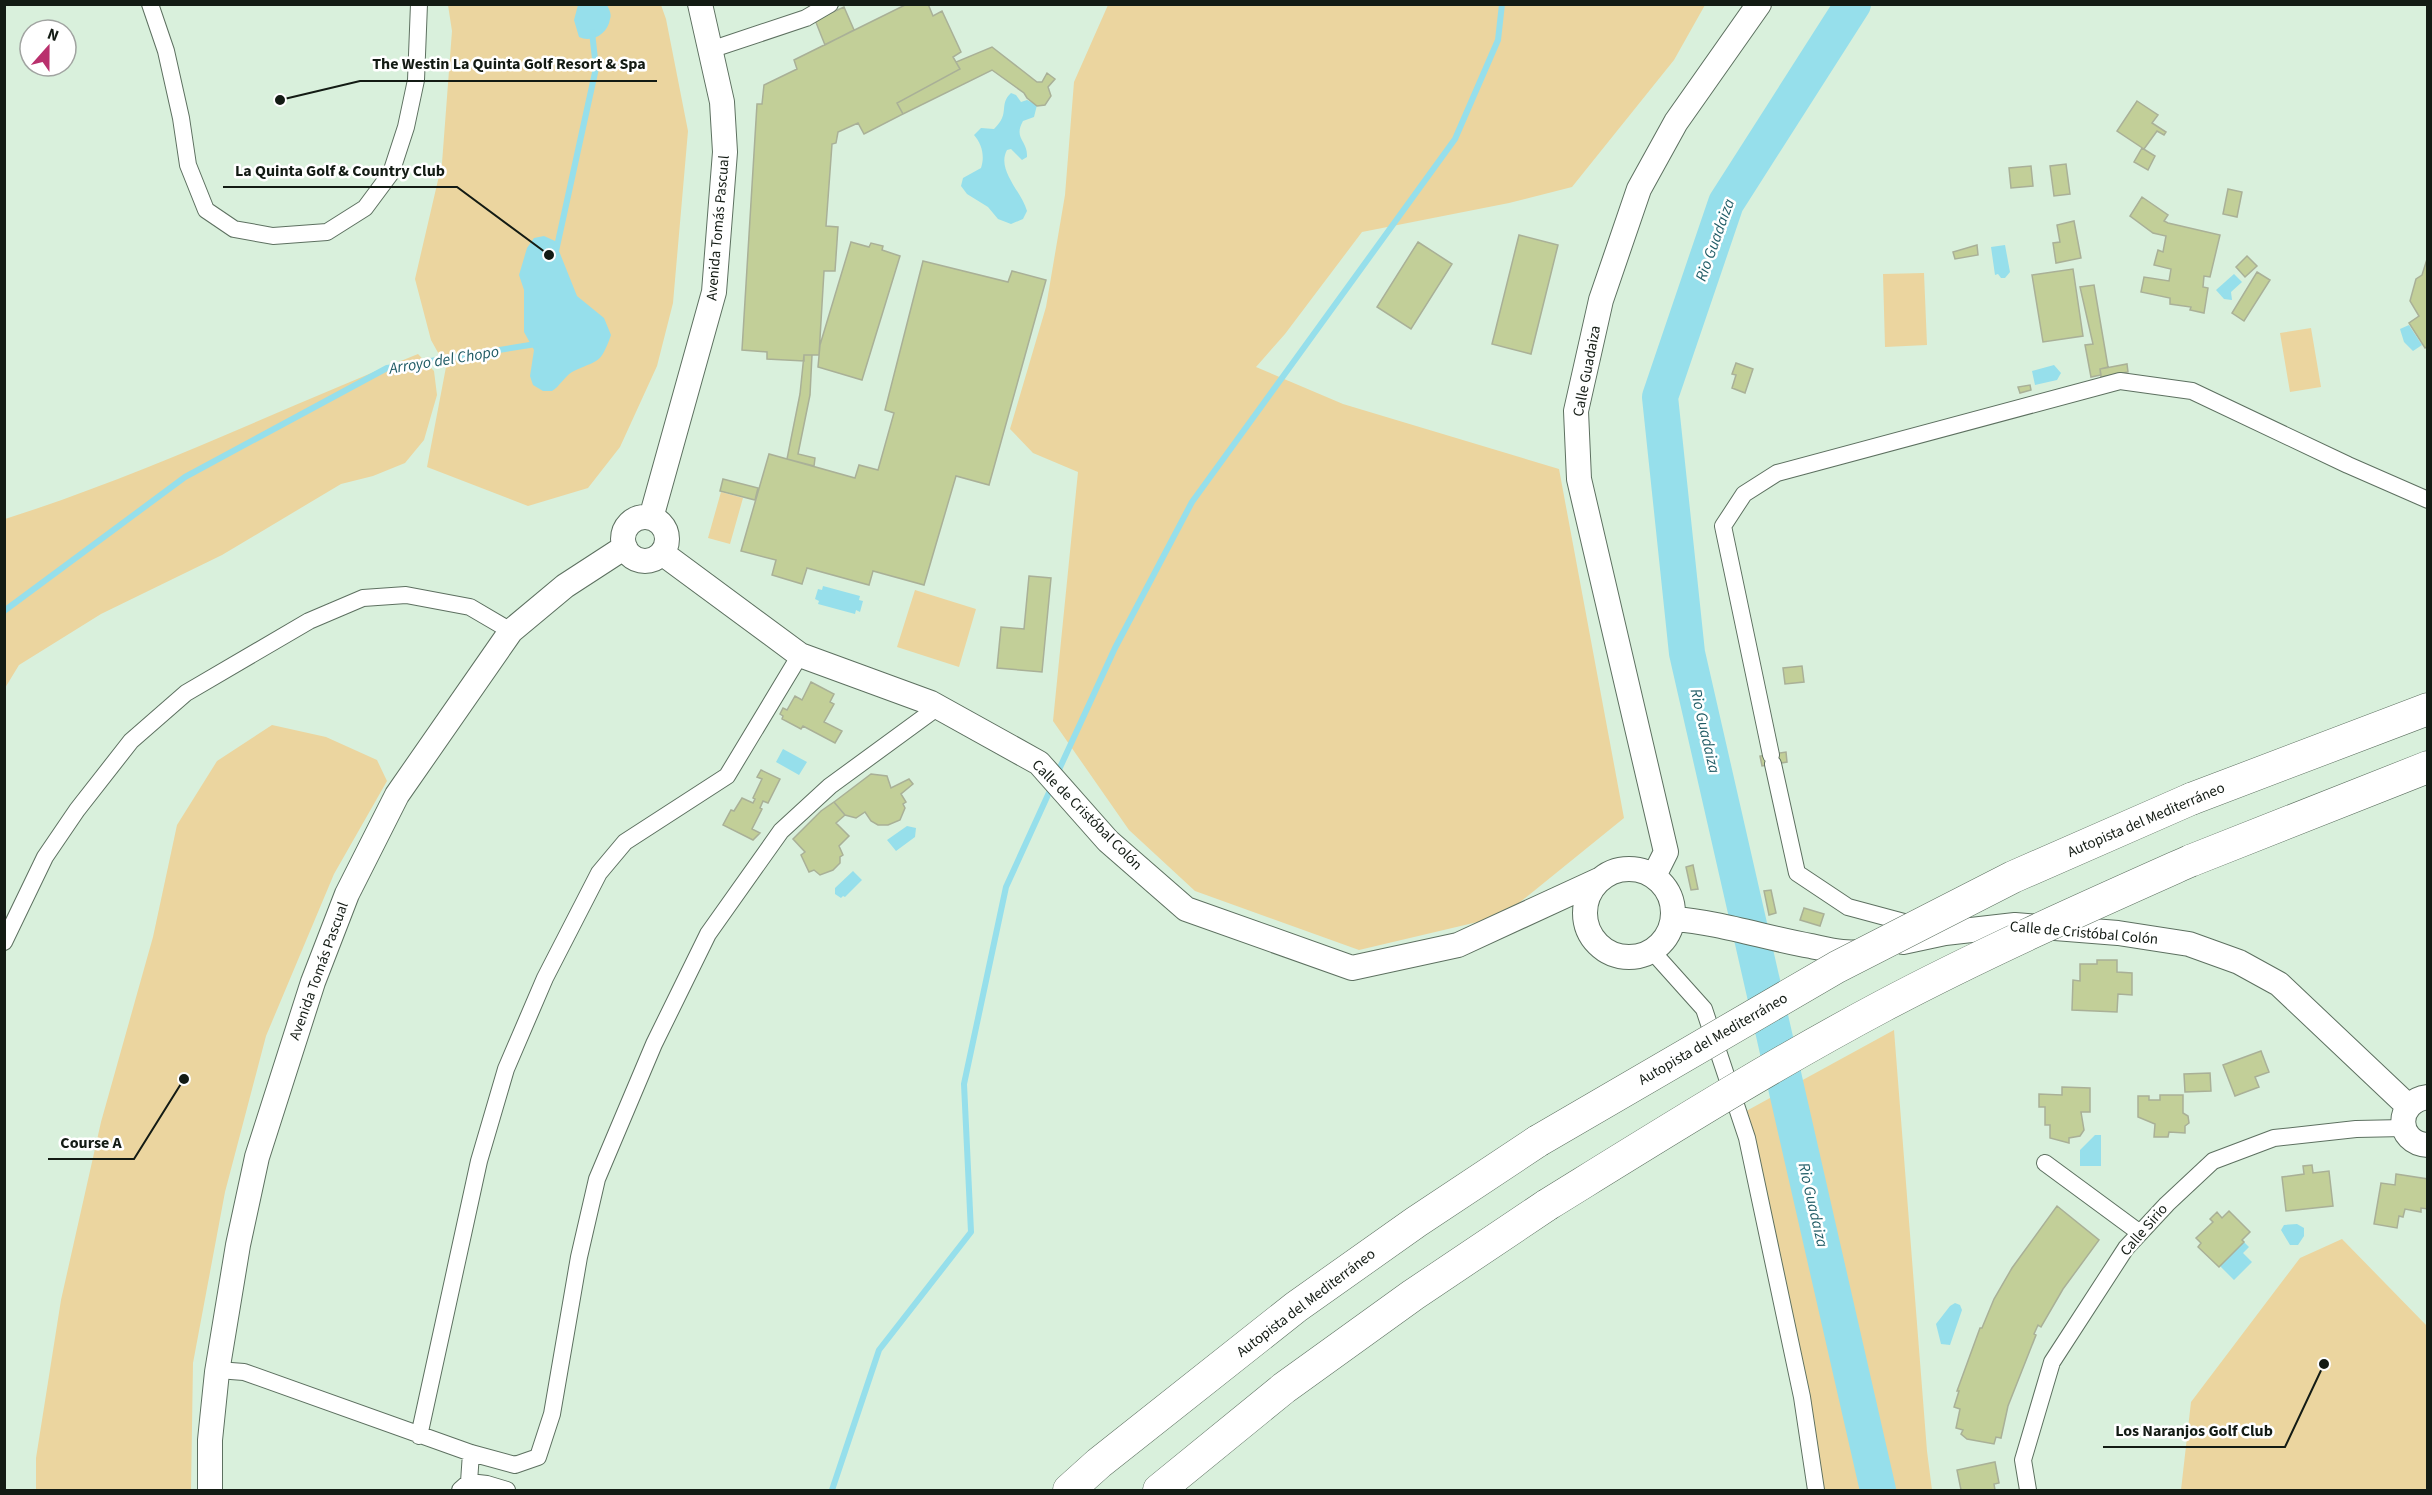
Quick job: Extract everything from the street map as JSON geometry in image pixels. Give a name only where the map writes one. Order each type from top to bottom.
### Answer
[{"type":"highway","name":"Autopista del Mediterráneo","points":[[1069,1491],[1099,1463],[1296,1307],[1416,1222],[1538,1141],[1837,967],[2013,877],[2191,799],[2427,708]]},
{"type":"highway","points":[[1159,1491],[1284,1388],[1413,1295],[1547,1206],[1704,1108],[1882,1007],[2051,922],[2190,861],[2427,767]]},
{"type":"street","points":[[150,4],[166,51],[181,118],[188,165],[206,210],[234,229],[273,236],[327,232],[365,208],[391,173],[406,127],[416,80],[420,4]]},
{"type":"street","name":"Avenida Tomás Pascual","points":[[651,518],[714,292],[725,152],[722,102],[700,4]]},
{"type":"street","points":[[710,50],[806,18],[830,4]]},
{"type":"street","name":"Calle Guadaiza","points":[[1654,876],[1666,852],[1580,479],[1576,411],[1601,300],[1638,189],[1677,122],[1760,4]]},
{"type":"street","points":[[1945,933],[1848,908],[1797,873],[1723,525],[1744,494],[1777,473],[2120,381],[2192,391],[2427,500]]},
{"type":"street","points":[[644,517],[651,518],[658,520],[666,532],[667,539],[662,553],[657,557],[642,560],[635,558],[625,547],[624,533],[631,522],[644,517]]},
{"type":"street","name":"Avenida Tomás Pascual","points":[[210,1491],[210,1440],[218,1370],[238,1245],[257,1157],[313,982],[343,905],[397,795],[511,631],[565,586],[625,547]]},
{"type":"street","name":"Calle de Cristóbal Colón","points":[[662,553],[800,655],[939,708],[1039,763],[1108,841],[1186,909],[1352,968],[1458,945],[1599,880]]},
{"type":"street","points":[[4,942],[45,857],[77,810],[131,741],[186,693],[309,621],[363,598],[406,595],[470,607],[511,631]]},
{"type":"street","points":[[419,1436],[479,1161],[506,1069],[545,978],[599,873],[625,842],[727,776],[800,655]]},
{"type":"street","points":[[218,1370],[244,1372],[419,1436],[515,1465],[538,1457],[552,1414],[579,1257],[597,1179],[654,1044],[708,934],[782,831],[830,786],[939,708]]},
{"type":"street","points":[[1626,868],[1641,870],[1654,876],[1663,884],[1670,895],[1673,907],[1685,920],[1652,951],[1638,956],[1624,957],[1610,953],[1598,945],[1589,933],[1585,920],[1585,905],[1590,891],[1599,880],[1611,872],[1626,868]]},
{"type":"street","name":"Calle de Cristóbal Colón","points":[[1685,920],[1852,954],[1945,933],[2015,925],[2118,933],[2188,944],[2239,962],[2279,984],[2413,1110],[2414,1141],[2427,1145]]},
{"type":"street","points":[[1652,951],[1704,1009],[1747,1138],[1802,1396],[1816,1491]]},
{"type":"street","name":"Calle Sirio","points":[[2028,1491],[2023,1460],[2052,1362],[2126,1248],[2166,1204],[2213,1161],[2274,1138],[2356,1129],[2413,1110]]},
{"type":"street","points":[[2045,1163],[2140,1233]]},
{"type":"street","points":[[471,1453],[464,1486],[487,1484],[507,1491]]},
{"type":"shaded area","points":[[448,5],[661,5],[666,19],[688,131],[673,303],[657,366],[620,447],[588,488],[528,506],[427,467],[446,367],[431,340],[415,279],[442,163],[452,31]]},
{"type":"shaded area","points":[[1108,5],[1705,5],[1674,60],[1572,187],[1509,203],[1362,232],[1285,334],[1256,367],[1343,404],[1559,469],[1624,818],[1503,916],[1359,950],[1195,891],[1129,830],[1053,721],[1078,472],[1033,453],[1010,429],[1046,307],[1065,195],[1074,82]]},
{"type":"shaded area","points":[[1924,273],[1927,345],[1885,347],[1883,274]]},
{"type":"shaded area","points":[[2311,328],[2321,387],[2290,392],[2280,333]]},
{"type":"shaded area","points":[[418,354],[434,371],[437,395],[424,440],[405,463],[373,476],[341,484],[222,555],[101,614],[19,665],[5,688],[5,519],[162,462]]},
{"type":"shaded area","points":[[721,492],[743,498],[730,544],[708,538]]},
{"type":"shaded area","points":[[915,590],[976,609],[959,667],[897,647]]},
{"type":"shaded area","points":[[272,725],[326,737],[377,760],[387,781],[334,874],[266,1036],[225,1192],[193,1363],[191,1490],[36,1490],[36,1458],[61,1300],[101,1122],[153,937],[177,825],[217,761]]},
{"type":"shaded area","points":[[1894,1030],[1932,1490],[1816,1490],[1739,1115]]},
{"type":"shaded area","points":[[2342,1239],[2427,1326],[2427,1490],[2181,1490],[2191,1402],[2300,1258]]},
{"type":"water","points":[[578,5],[607,5],[611,17],[603,33],[589,39],[579,37],[574,20]]},
{"type":"water","points":[[1011,93],[1016,95],[1021,102],[1027,100],[1037,105],[1034,117],[1023,121],[1020,127],[1020,136],[1027,151],[1027,157],[1022,160],[1011,149],[1007,150],[1004,158],[1007,173],[1027,211],[1023,219],[1011,224],[998,219],[988,207],[967,194],[961,186],[963,178],[981,168],[982,150],[974,135],[981,128],[994,129],[1002,118],[1005,101]]},
{"type":"water","points":[[544,236],[555,241],[577,296],[604,318],[611,335],[601,357],[572,372],[552,391],[543,391],[533,385],[530,376],[534,350],[524,332],[524,290],[519,275],[527,248],[534,238]]},
{"type":"water","points":[[2005,245],[2010,272],[2005,278],[2001,278],[1998,274],[1995,275],[1991,247]]},
{"type":"water","points":[[2234,274],[2242,282],[2231,292],[2232,300],[2224,299],[2216,290]]},
{"type":"water","points":[[2409,325],[2422,345],[2413,351],[2404,342],[2400,329]]},
{"type":"water","points":[[2054,365],[2061,373],[2057,380],[2035,385],[2032,371]]},
{"type":"water","points":[[823,586],[860,596],[859,600],[863,601],[860,612],[856,610],[855,614],[818,604],[819,601],[815,599],[818,589],[822,590]]},
{"type":"water","points":[[783,749],[807,762],[799,775],[776,762]]},
{"type":"water","points":[[907,826],[916,828],[915,837],[896,851],[887,840]]},
{"type":"water","points":[[853,871],[862,880],[845,897],[841,898],[835,894],[835,888]]},
{"type":"water","points":[[2095,1135],[2101,1135],[2101,1166],[2080,1166],[2080,1150]]},
{"type":"water","points":[[2297,1224],[2304,1228],[2304,1236],[2298,1245],[2290,1245],[2281,1230],[2284,1225]]},
{"type":"water","points":[[2244,1242],[2249,1247],[2243,1253],[2252,1262],[2234,1280],[2220,1266]]},
{"type":"water","points":[[1955,1303],[1960,1305],[1962,1310],[1950,1345],[1941,1344],[1936,1324]]},
{"type":"building","points":[[907,4],[928,4],[933,16],[942,11],[961,52],[953,57],[960,69],[897,103],[903,114],[864,134],[858,123],[838,132],[836,143],[832,144],[826,226],[838,227],[835,271],[824,271],[819,355],[804,355],[804,361],[767,359],[767,352],[742,350],[757,104],[762,104],[764,85],[797,69],[794,60]]},
{"type":"building","points":[[844,7],[854,30],[825,45],[815,20]]},
{"type":"building","points":[[992,47],[1037,82],[1042,82],[1047,73],[1055,79],[1048,87],[1051,96],[1045,105],[1037,106],[1024,93],[992,70],[903,114],[897,103],[960,69],[956,62]]},
{"type":"building","points":[[2137,101],[2158,115],[2152,123],[2166,132],[2164,135],[2157,131],[2144,149],[2117,131]]},
{"type":"building","points":[[2142,148],[2155,156],[2148,170],[2134,162]]},
{"type":"building","points":[[2066,164],[2070,194],[2054,196],[2050,166]]},
{"type":"building","points":[[2031,166],[2033,186],[2011,188],[2009,168]]},
{"type":"building","points":[[2228,189],[2242,192],[2237,217],[2223,214]]},
{"type":"building","points":[[2142,197],[2168,215],[2164,221],[2168,223],[2220,235],[2210,277],[2204,276],[2203,287],[2208,288],[2204,313],[2190,310],[2191,307],[2170,304],[2170,298],[2141,292],[2144,277],[2169,281],[2171,269],[2154,265],[2158,250],[2163,252],[2166,236],[2153,233],[2130,216]]},
{"type":"building","points":[[2074,221],[2081,258],[2056,263],[2053,243],[2060,242],[2057,225]]},
{"type":"building","points":[[1519,235],[1558,245],[1531,354],[1492,344]]},
{"type":"building","points":[[851,242],[869,247],[871,243],[883,246],[882,250],[900,256],[862,380],[818,367],[820,345]]},
{"type":"building","points":[[1418,242],[1452,264],[1411,329],[1377,307]]},
{"type":"building","points":[[1977,245],[1978,255],[1955,259],[1953,252]]},
{"type":"building","points":[[2247,256],[2257,266],[2245,277],[2236,267]]},
{"type":"building","points":[[2428,256],[2428,346],[2425,348],[2409,323],[2419,316],[2410,301],[2416,279],[2422,275]]},
{"type":"building","points":[[923,261],[1008,282],[1012,271],[1046,280],[989,485],[956,476],[924,585],[873,571],[869,585],[807,568],[802,584],[772,575],[776,560],[741,551],[769,454],[855,478],[859,465],[878,470],[894,413],[885,410]]},
{"type":"building","points":[[2073,269],[2083,336],[2043,342],[2032,275]]},
{"type":"building","points":[[2257,272],[2270,280],[2244,321],[2232,313]]},
{"type":"building","points":[[2094,285],[2108,367],[2100,369],[2101,375],[2091,377],[2085,345],[2093,344],[2080,287]]},
{"type":"building","points":[[804,355],[812,355],[810,395],[798,454],[815,458],[814,466],[787,459],[800,394]]},
{"type":"building","points":[[1736,363],[1753,369],[1745,393],[1732,388],[1736,375],[1732,374]]},
{"type":"building","points":[[2127,364],[2128,372],[2101,377],[2100,369]]},
{"type":"building","points":[[2030,385],[2031,390],[2020,393],[2018,387]]},
{"type":"building","points":[[723,479],[758,488],[755,500],[720,491]]},
{"type":"building","points":[[1029,576],[1051,578],[1042,672],[997,668],[1001,627],[1024,629]]},
{"type":"building","points":[[1802,666],[1804,682],[1785,684],[1783,668]]},
{"type":"building","points":[[811,682],[834,694],[830,702],[834,704],[824,722],[842,731],[835,743],[803,726],[801,729],[782,719],[783,716],[780,714],[783,708],[787,710],[795,696],[802,700]]},
{"type":"building","points":[[1786,752],[1787,762],[1762,766],[1760,756]]},
{"type":"building","points":[[761,770],[780,779],[768,803],[763,801],[760,808],[762,809],[752,829],[760,833],[753,840],[723,825],[731,810],[734,811],[742,798],[753,803],[762,779],[757,777]]},
{"type":"building","points":[[871,774],[887,776],[891,788],[909,779],[913,784],[901,794],[906,802],[903,804],[905,808],[900,820],[888,825],[878,825],[871,821],[865,812],[856,818],[845,815],[834,802]]},
{"type":"building","points":[[834,802],[845,815],[836,823],[849,836],[839,846],[843,855],[840,857],[840,863],[833,870],[820,875],[814,870],[809,872],[801,855],[805,852],[793,839],[821,811]]},
{"type":"building","points":[[1693,865],[1698,889],[1691,890],[1686,867]]},
{"type":"building","points":[[1771,890],[1776,913],[1769,915],[1764,891]]},
{"type":"building","points":[[1804,908],[1824,914],[1820,926],[1800,920]]},
{"type":"building","points":[[2097,960],[2117,960],[2117,972],[2132,973],[2132,995],[2118,994],[2117,1012],[2072,1010],[2073,980],[2080,981],[2080,964],[2097,964]]},
{"type":"building","points":[[2261,1051],[2269,1072],[2255,1077],[2259,1087],[2235,1096],[2223,1065]]},
{"type":"building","points":[[2210,1073],[2211,1091],[2185,1092],[2184,1074]]},
{"type":"building","points":[[2062,1087],[2090,1088],[2090,1112],[2081,1112],[2084,1130],[2080,1136],[2069,1138],[2069,1143],[2050,1138],[2050,1125],[2045,1125],[2045,1107],[2039,1107],[2039,1094],[2062,1095]]},
{"type":"building","points":[[2160,1095],[2183,1095],[2183,1113],[2188,1116],[2189,1123],[2185,1126],[2185,1133],[2169,1132],[2168,1137],[2154,1137],[2155,1124],[2138,1117],[2138,1096],[2149,1096],[2149,1100],[2160,1100]]},
{"type":"building","points":[[2312,1165],[2313,1173],[2329,1171],[2333,1206],[2286,1211],[2282,1177],[2304,1174],[2303,1166]]},
{"type":"building","points":[[2396,1174],[2428,1179],[2428,1209],[2421,1208],[2421,1212],[2405,1209],[2403,1217],[2399,1216],[2397,1228],[2374,1224],[2381,1183],[2395,1185]]},
{"type":"building","points":[[2057,1206],[2099,1240],[2063,1289],[2041,1327],[2038,1325],[2008,1406],[2001,1438],[1996,1437],[1994,1444],[1967,1439],[1961,1434],[1963,1430],[1956,1428],[1960,1409],[1954,1407],[1959,1391],[1957,1391],[1980,1328],[2012,1268]]},
{"type":"building","points":[[2229,1211],[2250,1232],[2242,1240],[2244,1242],[2219,1267],[2198,1247],[2201,1243],[2196,1238],[2213,1222],[2210,1219],[2217,1212],[2222,1218]]},
{"type":"building","points":[[1995,1462],[1999,1483],[1994,1484],[1995,1490],[1961,1490],[1957,1470]]},
{"type":"waterway","points":[[1057,774],[1115,648],[1192,502],[1455,139],[1498,40],[1502,4]]},
{"type":"waterway","name":"Rio Guadaiza","points":[[1853,4],[1726,203],[1660,397],[1687,653],[1878,1490]]},
{"type":"waterway","name":"Arroyo del Chopo","points":[[556,251],[596,68],[592,32]]},
{"type":"waterway","name":"Arroyo del Chopo","points":[[4,611],[185,477],[387,368],[536,344]]},
{"type":"waterway","points":[[832,1490],[879,1350],[971,1232],[964,1084],[1006,887],[1052,786]]},
{"type":"place","name":"The Westin La Quinta Golf Resort & Spa","points":[[280,100]]},
{"type":"place","name":"La Quinta Golf & Country Club","points":[[549,255]]},
{"type":"place","name":"Course A","points":[[184,1079]]},
{"type":"place","name":"Los Naranjos Golf Club","points":[[2324,1364]]}]
